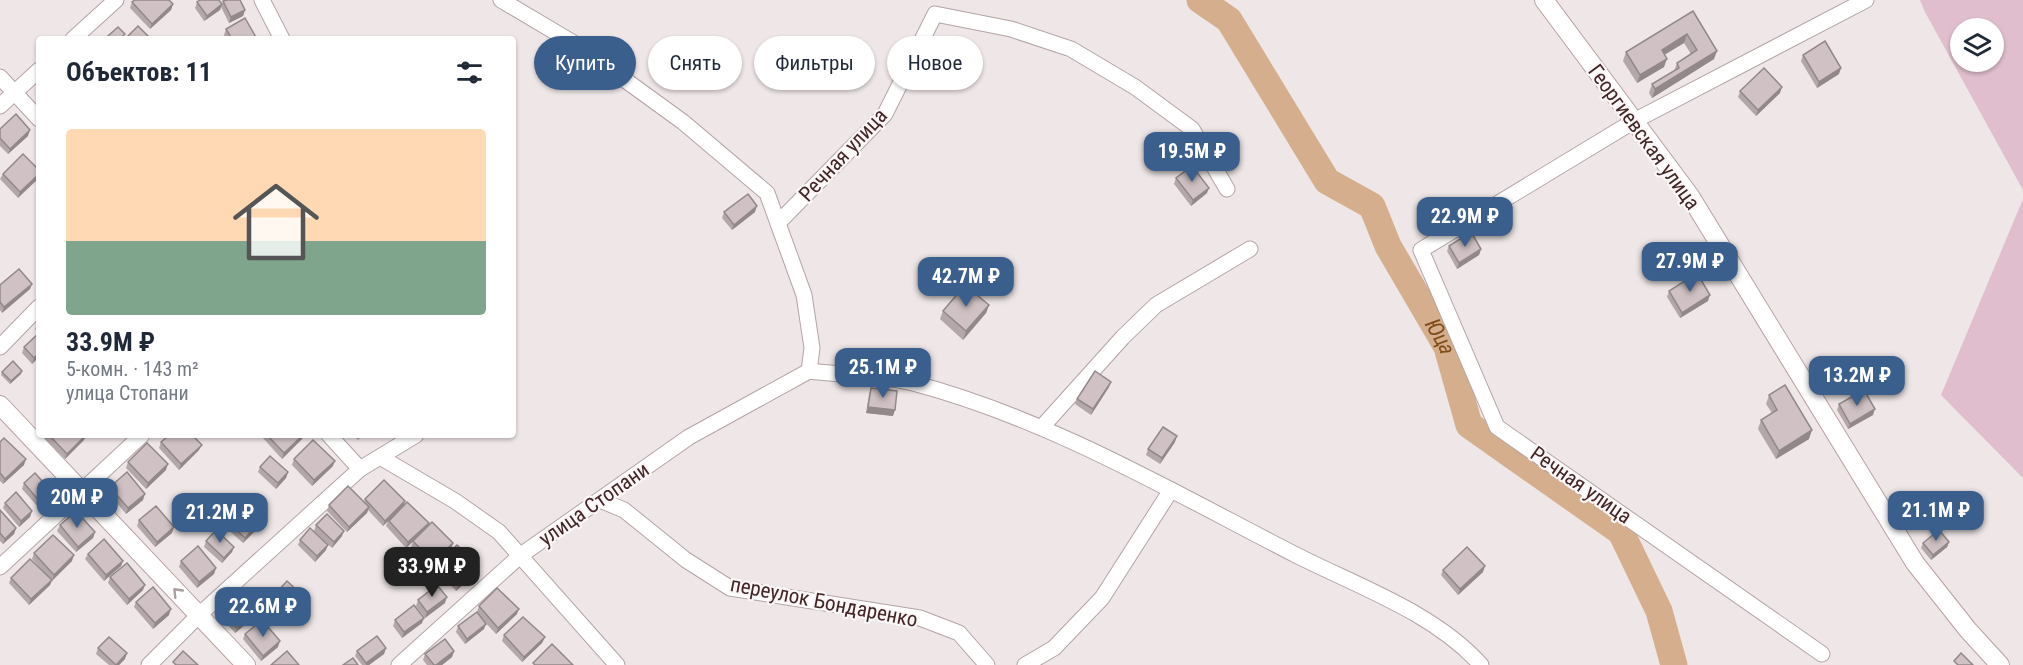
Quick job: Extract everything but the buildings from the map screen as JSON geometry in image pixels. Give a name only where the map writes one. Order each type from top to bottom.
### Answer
[{"type":"main road","name":"Георгиевская улица","points":[[1544,0],[1690,196],[1915,563],[1968,630],[2000,665]]},
{"type":"main road","points":[[0,405],[246,665]]},
{"type":"street","points":[[76,36],[116,0]]},
{"type":"street","points":[[262,0],[280,36]]},
{"type":"street","name":"Речная улица","points":[[501,0],[577,45],[683,122],[767,193],[804,295],[813,348],[809,371]]},
{"type":"street","points":[[1634,121],[1866,0]]},
{"type":"street","name":"Речная улица","points":[[778,223],[885,114],[935,14],[1011,29],[1071,49],[1135,87],[1192,129],[1227,189]]},
{"type":"street","points":[[0,106],[36,73]]},
{"type":"street","points":[[0,76],[36,116]]},
{"type":"street","name":"Речная улица","points":[[1634,121],[1421,250],[1497,427],[1822,654]]},
{"type":"street","points":[[1042,427],[1156,305],[1250,249]]},
{"type":"street","points":[[0,347],[36,310]]},
{"type":"street","points":[[809,371],[910,383],[1002,411],[1042,427],[1214,510],[1295,554],[1396,603],[1465,646],[1482,665]]},
{"type":"street","name":"улица Стопани","points":[[399,665],[521,555],[689,437],[809,371]]},
{"type":"street","points":[[0,567],[139,438]]},
{"type":"street","points":[[332,438],[360,469]]},
{"type":"street","points":[[149,665],[199,615],[360,469],[411,438]]},
{"type":"street","points":[[381,457],[455,501],[499,532],[617,665]]},
{"type":"street","points":[[1025,665],[1053,648],[1102,598],[1171,490]]},
{"type":"street","name":"переулок Бондаренко","points":[[600,500],[624,510],[686,560],[730,588],[920,618],[959,633],[987,665]]},
{"type":"shaded area","points":[[1920,0],[2023,0],[2023,190],[1958,72],[2004,72],[2004,18],[1950,18],[1950,57]]},
{"type":"shaded area","points":[[2023,199],[2023,478],[1941,395]]},
{"type":"waterway","name":"Юца","points":[[1200,0],[1229,20],[1327,181],[1372,206],[1388,246],[1447,347],[1469,425],[1621,532],[1659,611],[1674,665]]}]
